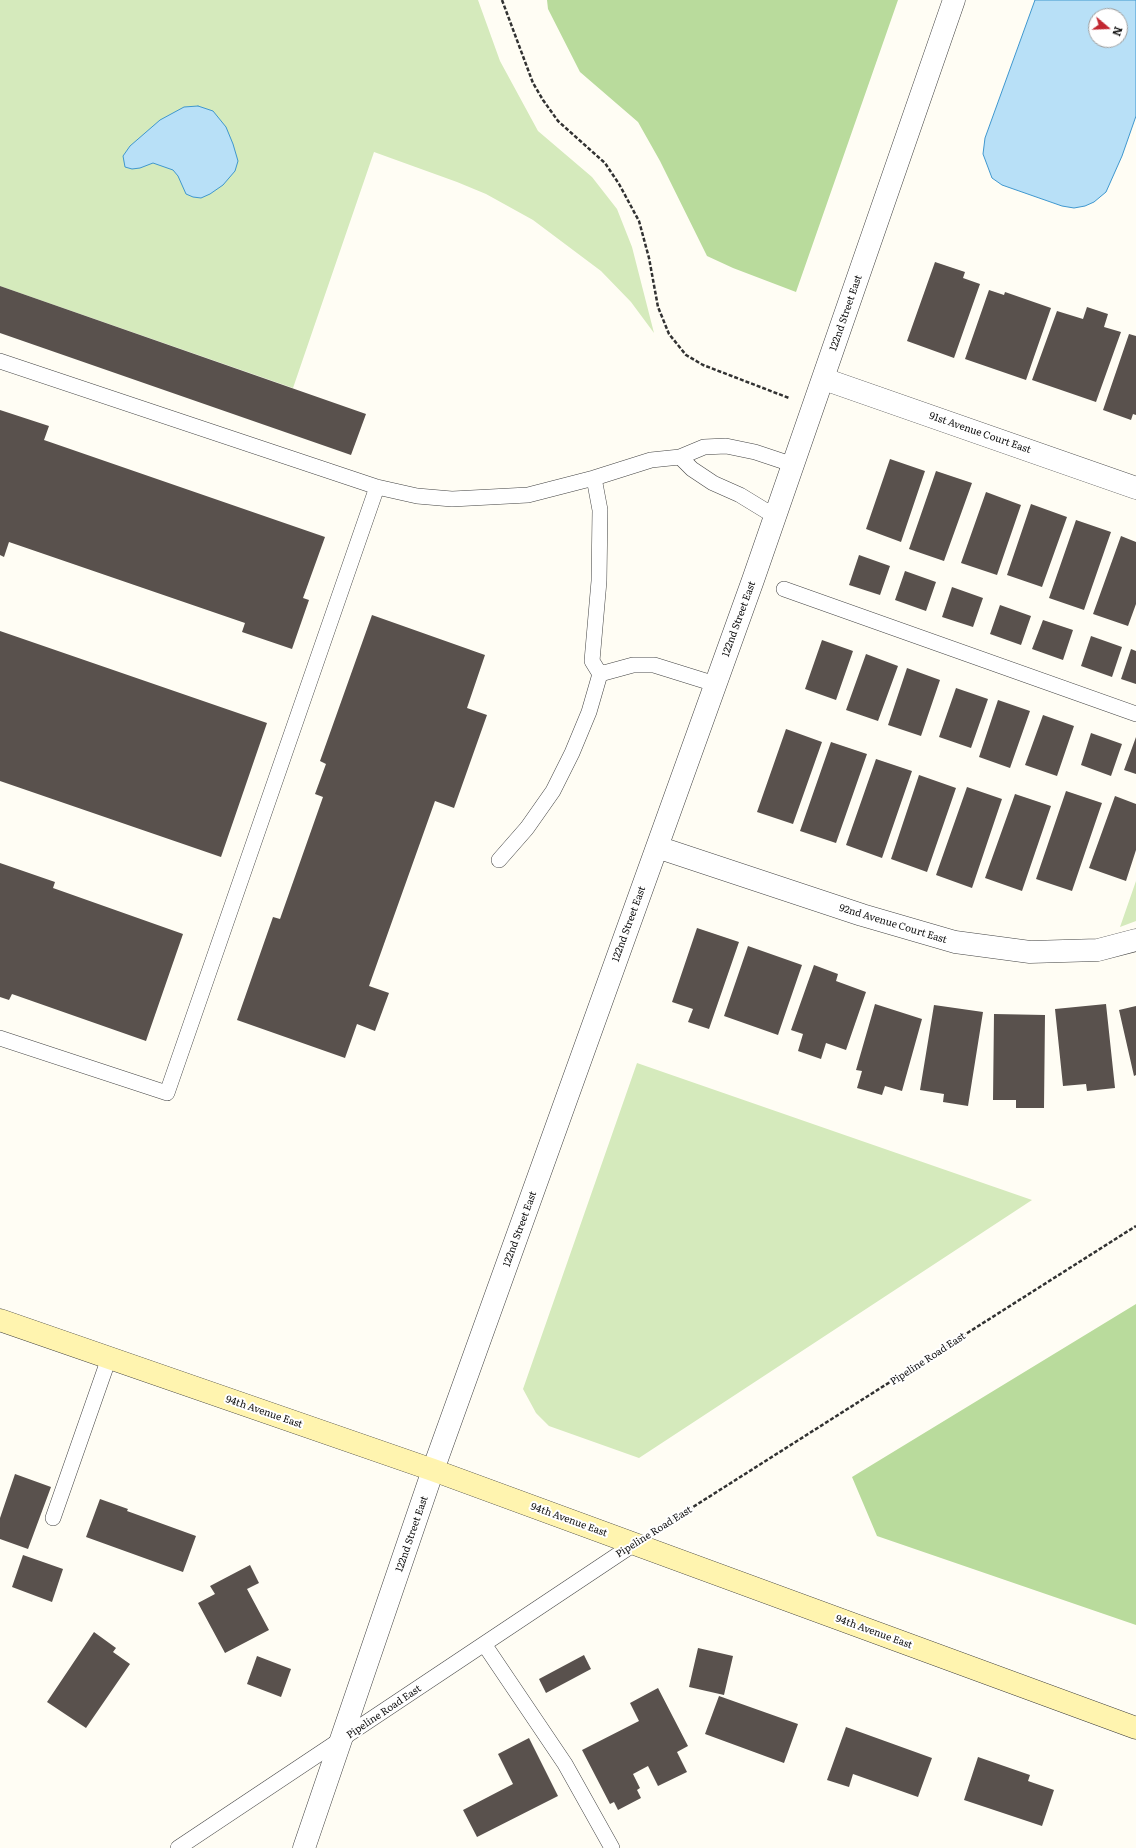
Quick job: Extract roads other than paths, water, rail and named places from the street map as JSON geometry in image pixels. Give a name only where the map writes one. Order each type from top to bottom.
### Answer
[{"type":"main road","name":"94th Avenue East","points":[[0,1320],[433,1470],[1136,1728]]},
{"type":"street","name":"122nd Street East","points":[[304,1848],[433,1470],[776,516],[954,0]]},
{"type":"street","name":"91st Avenue Court East","points":[[824,379],[1136,488]]},
{"type":"street","name":"92nd Avenue Court East","points":[[657,847],[862,915],[954,942],[1030,952],[1098,950],[1136,940]]},
{"type":"lane","points":[[0,362],[377,487],[417,496],[452,499],[528,495],[594,478],[651,460],[680,457],[704,447],[726,446],[755,452],[794,465]]},
{"type":"lane","points":[[680,457],[692,469],[713,483],[740,495],[776,516]]},
{"type":"lane","points":[[499,860],[527,828],[553,791],[572,753],[589,712],[600,674],[592,661],[599,581],[600,510],[594,478]]},
{"type":"lane","points":[[0,1038],[167,1093],[377,487]]},
{"type":"lane","points":[[784,589],[1136,714]]},
{"type":"lane","points":[[600,674],[633,665],[654,665],[715,684]]},
{"type":"lane","points":[[53,1518],[109,1358]]},
{"type":"lane","name":"Pipeline Road East","points":[[178,1848],[634,1544]]},
{"type":"lane","points":[[484,1644],[565,1764],[612,1848]]},
{"type":"water","points":[[1035,0],[1136,0],[1136,116],[1122,156],[1106,192],[1094,202],[1085,206],[1074,208],[1062,206],[1002,185],[992,178],[983,154],[985,138]]},
{"type":"water","points":[[198,106],[213,111],[226,127],[233,144],[238,161],[235,171],[223,185],[201,198],[193,197],[186,194],[178,176],[173,170],[153,163],[140,168],[132,169],[125,167],[123,156],[130,146],[160,120],[184,107]]}]
